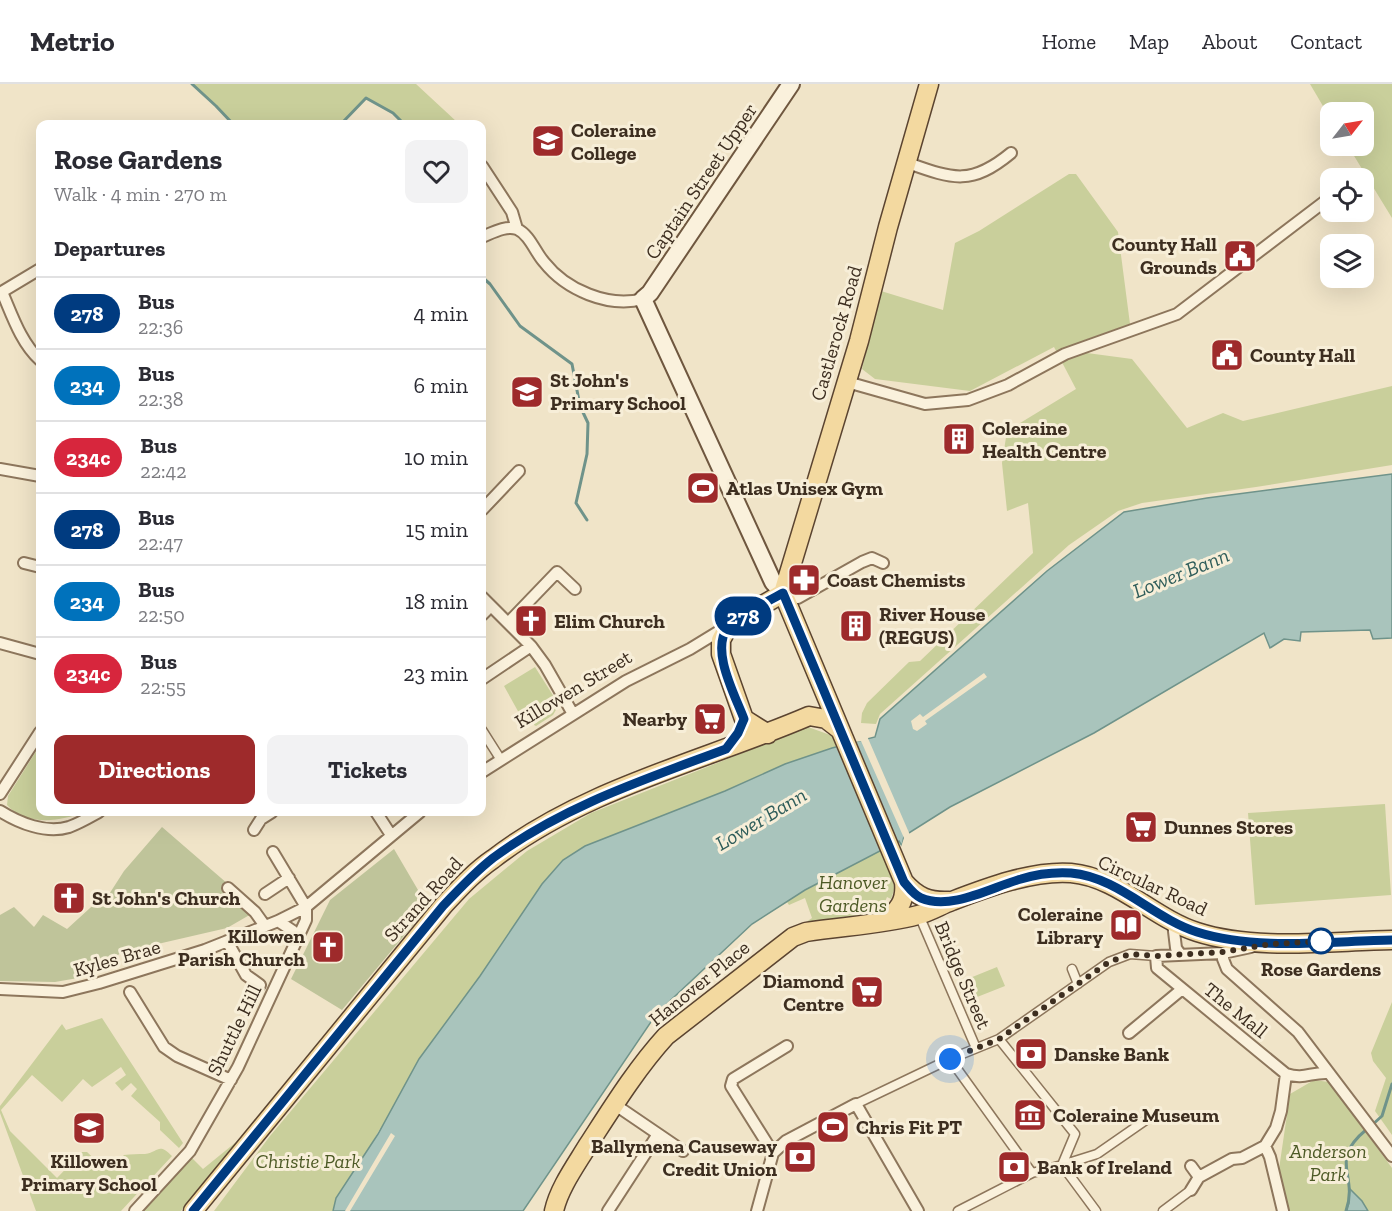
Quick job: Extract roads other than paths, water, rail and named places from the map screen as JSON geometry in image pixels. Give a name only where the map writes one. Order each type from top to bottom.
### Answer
[{"type":"main road","name":"Captain Street Upper","points":[[644,299],[697,226],[791,84]]},
{"type":"main road","name":"Castlerock Road","points":[[783,593],[847,382],[929,84]]},
{"type":"main road","points":[[644,299],[773,582],[783,593],[825,693],[820,706],[904,882],[920,906]]},
{"type":"main road","name":"Killowen Street","points":[[729,625],[783,593]]},
{"type":"main road","points":[[729,625],[721,640],[721,654],[744,719],[768,734]]},
{"type":"main road","points":[[726,749],[738,733],[744,719]]},
{"type":"main road","name":"Strand Road","points":[[193,1211],[443,906],[493,858],[528,835],[589,802],[768,734],[827,720]]},
{"type":"main road","name":"Circular Road","points":[[951,901],[1029,877],[1070,873],[1100,880],[1173,923],[1224,939],[1272,944],[1392,940]]},
{"type":"main road","points":[[880,922],[891,916],[900,906],[905,897],[904,882]]},
{"type":"main road","name":"Hanover Place","points":[[554,1211],[573,1169],[614,1104],[666,1036],[793,938],[806,932],[880,922],[920,906],[951,901]]},
{"type":"street","points":[[908,162],[938,174],[960,178],[979,174],[998,164],[1011,153]]},
{"type":"street","points":[[486,172],[512,212],[517,229],[526,236],[554,273],[582,292],[625,302],[644,299]]},
{"type":"street","points":[[847,382],[924,404],[968,400],[1008,386],[1065,354],[1177,314],[1320,205]]},
{"type":"street","points":[[486,235],[499,230],[517,229]]},
{"type":"street","points":[[36,271],[1,293],[22,337],[36,356]]},
{"type":"street","points":[[0,469],[36,475]]},
{"type":"street","points":[[486,502],[519,471]]},
{"type":"street","points":[[783,593],[798,598],[862,562],[872,558],[883,563]]},
{"type":"street","points":[[24,563],[36,566]]},
{"type":"street","points":[[508,623],[557,572],[575,588]]},
{"type":"street","points":[[486,601],[531,646],[545,665],[573,714]]},
{"type":"street","points":[[486,611],[491,606]]},
{"type":"street","name":"Killowen Street","points":[[486,769],[626,681],[690,649],[729,625]]},
{"type":"street","points":[[0,643],[36,653]]},
{"type":"street","points":[[486,676],[531,646]]},
{"type":"street","points":[[690,649],[708,649],[721,654]]},
{"type":"street","points":[[486,736],[501,760]]},
{"type":"street","points":[[0,794],[36,738]]},
{"type":"street","points":[[0,811],[14,819],[40,828],[67,828],[91,816]]},
{"type":"street","points":[[254,830],[261,819],[266,816]]},
{"type":"street","points":[[378,816],[391,835]]},
{"type":"street","points":[[273,852],[306,907],[415,816]]},
{"type":"street","points":[[265,894],[289,878]]},
{"type":"street","points":[[228,888],[255,912],[265,926]]},
{"type":"street","name":"Bridge Street","points":[[920,906],[976,1048]]},
{"type":"street","name":"Kyles Brae","points":[[0,989],[63,992],[163,963],[227,941],[306,907]]},
{"type":"street","name":"Shuttle Hill","points":[[135,1211],[190,1151],[217,1105],[298,939],[306,920],[306,907]]},
{"type":"street","points":[[278,921],[293,931],[298,939]]},
{"type":"street","points":[[1173,923],[1176,948],[1180,954]]},
{"type":"street","points":[[227,941],[246,975],[260,985]]},
{"type":"street","points":[[757,1211],[773,1153],[786,1141],[856,1104],[950,1059],[999,1039],[1109,962],[1130,954],[1156,956],[1223,952],[1272,944]]},
{"type":"street","points":[[1223,952],[1227,969],[1298,1032],[1392,1156]]},
{"type":"street","name":"The Mall","points":[[1156,956],[1157,968],[1160,972],[1286,1074]]},
{"type":"street","points":[[1072,969],[1078,984]]},
{"type":"street","points":[[1130,1032],[1181,990]]},
{"type":"street","points":[[130,992],[165,1047],[177,1056],[231,1080]]},
{"type":"street","points":[[999,1039],[1075,1134],[1062,1165]]},
{"type":"street","points":[[773,1153],[731,1086],[733,1078],[787,1046]]},
{"type":"street","points":[[950,1059],[1032,1173]]},
{"type":"street","points":[[1163,1211],[1191,1190],[1199,1177],[1232,1159],[1242,1158],[1265,1146],[1276,1128],[1281,1111],[1286,1074],[1299,1078],[1318,1072],[1328,1073]]},
{"type":"street","points":[[614,1104],[683,1151]]},
{"type":"street","points":[[856,1104],[918,1211]]},
{"type":"street","points":[[958,1211],[1032,1173],[1097,1154],[1146,1120]]},
{"type":"street","points":[[608,1211],[658,1134]]},
{"type":"street","points":[[1265,1146],[1282,1211]]},
{"type":"street","points":[[1062,1165],[1096,1211]]},
{"type":"street","points":[[1191,1166],[1199,1177]]},
{"type":"water","name":"Lower Bann","points":[[1392,474],[1392,638],[1373,639],[1370,630],[1301,632],[1300,641],[1284,639],[1270,648],[1264,633],[1094,733],[950,807],[904,836],[902,846],[899,841],[805,890],[752,924],[657,1013],[523,1211],[333,1211],[336,1198],[378,1134],[419,1059],[480,976],[542,884],[563,860],[585,846],[725,791],[785,764],[832,748],[875,737],[880,719],[1047,571],[1124,512],[1207,498]]},
{"type":"water","points":[[1349,1188],[1368,1211],[1346,1211],[1349,1203]]},
{"type":"waterway","points":[[192,84],[229,120]]},
{"type":"waterway","points":[[345,120],[366,98],[393,113],[400,120]]},
{"type":"waterway","points":[[486,280],[520,326],[572,364],[580,406],[588,423],[587,454],[576,503],[587,520]]},
{"type":"waterway","points":[[1372,1125],[1382,1116],[1392,1084]]},
{"type":"waterway","points":[[1346,1211],[1349,1198],[1346,1159],[1355,1140],[1367,1129]]},
{"type":"place","name":"Coleraine College","points":[[548,141]]},
{"type":"place","name":"County Hall Grounds","points":[[1240,256]]},
{"type":"place","name":"County Hall","points":[[1227,355]]},
{"type":"place","name":"St John's Primary School","points":[[527,392]]},
{"type":"place","name":"Coleraine Health Centre","points":[[959,439]]},
{"type":"place","name":"Atlas Unisex Gym","points":[[703,488]]},
{"type":"place","name":"Coast Chemists","points":[[804,580]]},
{"type":"place","name":"Elim Church","points":[[531,621]]},
{"type":"place","name":"River House (REGUS)","points":[[856,626]]},
{"type":"place","name":"Nearby","points":[[710,719]]},
{"type":"place","name":"Dunnes Stores","points":[[1141,827]]},
{"type":"place","name":"St John's Church","points":[[69,898]]},
{"type":"place","name":"Coleraine Library","points":[[1126,925]]},
{"type":"place","name":"Rose Gardens","points":[[1321,941]]},
{"type":"place","name":"Killowen Parish Church","points":[[328,947]]},
{"type":"place","name":"Diamond Centre","points":[[867,992]]},
{"type":"place","name":"Danske Bank","points":[[1031,1054]]},
{"type":"place","name":"Coleraine Museum","points":[[1030,1115]]},
{"type":"place","name":"Chris Fit PT","points":[[833,1127]]},
{"type":"place","name":"Killowen Primary School","points":[[89,1128]]},
{"type":"place","name":"Ballymena Causeway Credit Union","points":[[800,1157]]},
{"type":"place","name":"Bank of Ireland","points":[[1014,1167]]},
{"type":"park label","name":"Hanover Gardens","points":[[853,894]]},
{"type":"park label","name":"Christie Park","points":[[308,1161]]},
{"type":"park label","name":"Anderson Park","points":[[1328,1162]]}]
